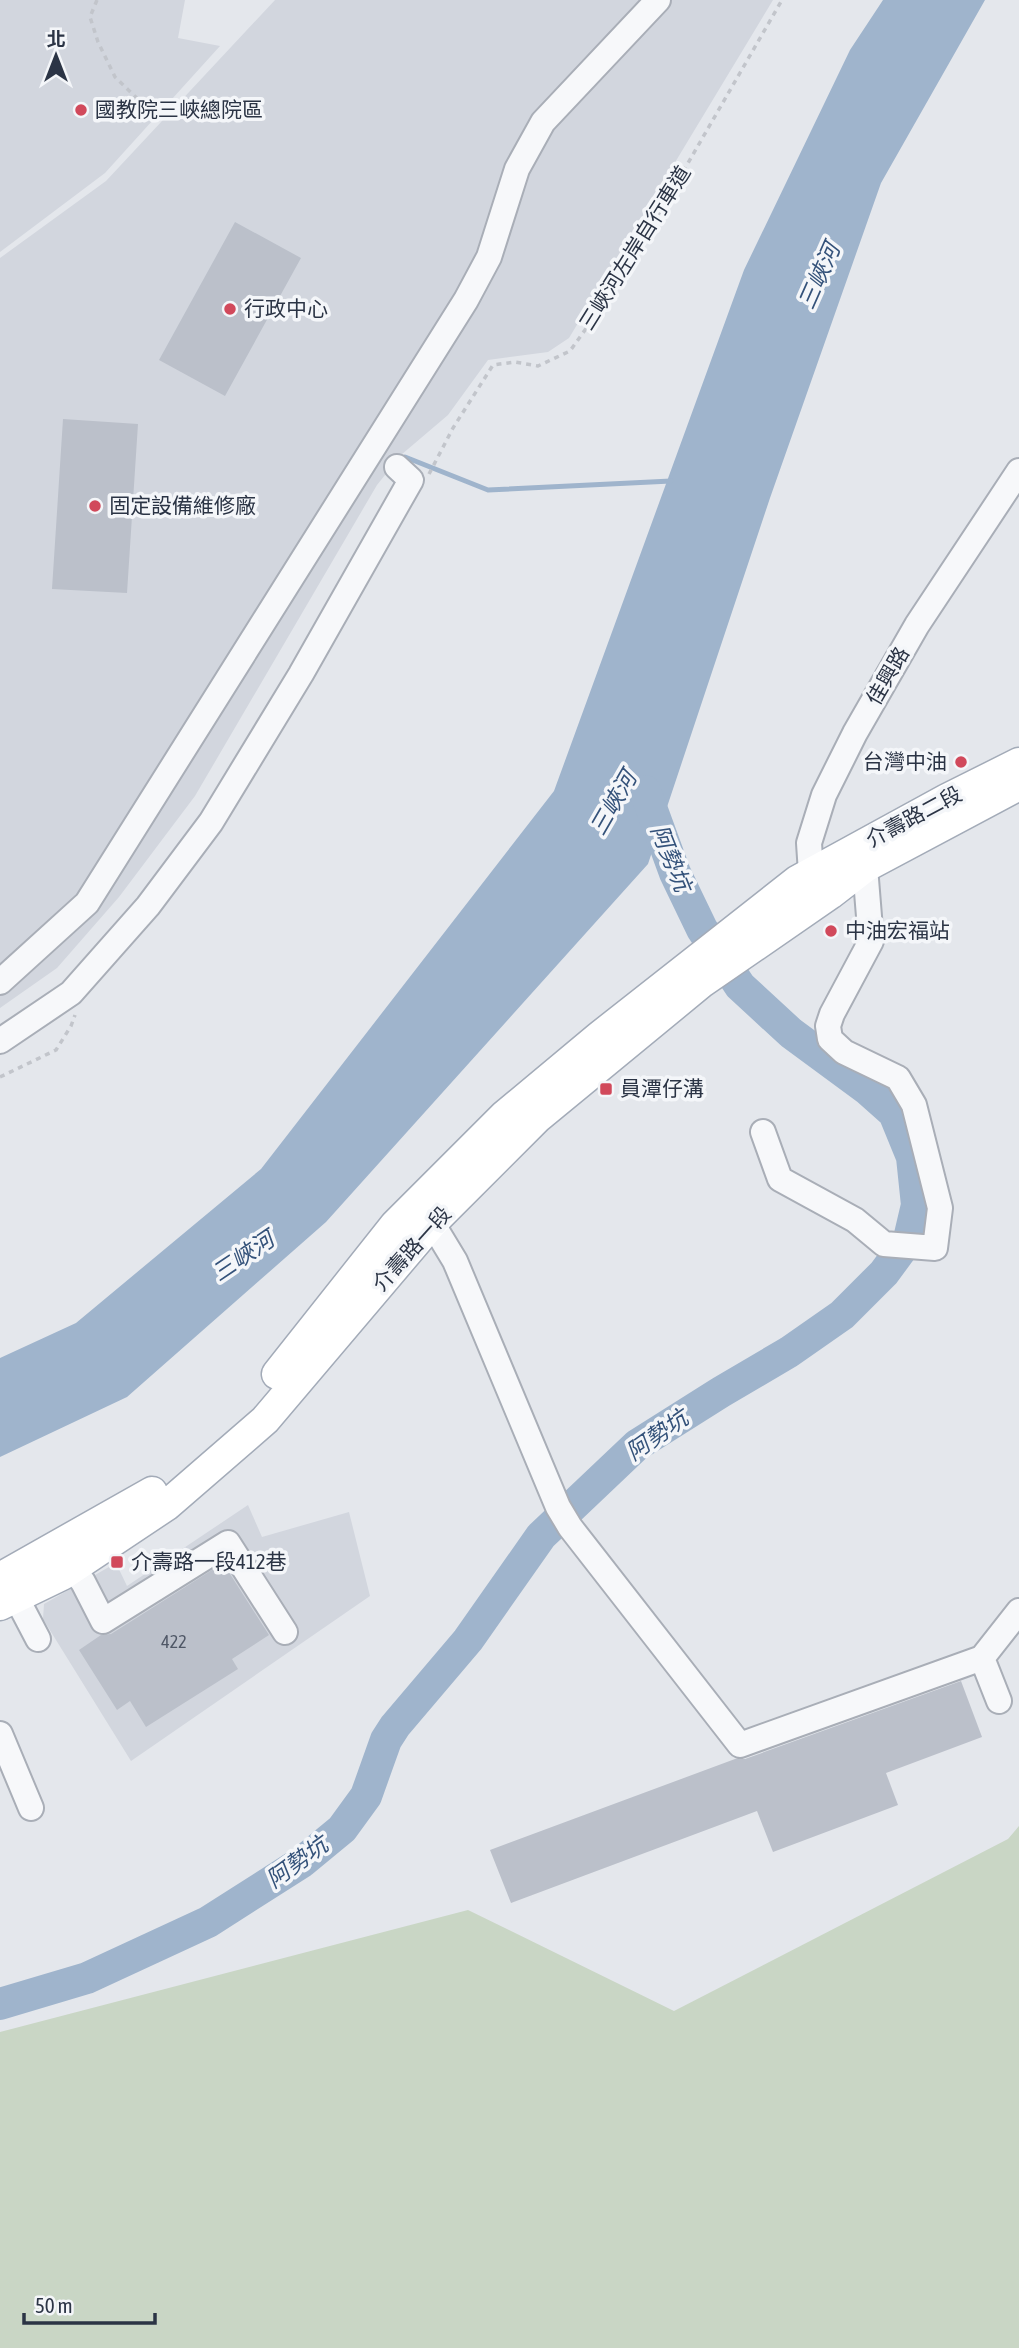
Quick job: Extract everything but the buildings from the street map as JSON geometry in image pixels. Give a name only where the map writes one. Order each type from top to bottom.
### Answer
[{"type":"main road","name":"介壽路二段","points":[[820,883],[947,799],[1019,764]]},
{"type":"main road","name":"介壽路二段","points":[[820,883],[865,867],[1019,786]]},
{"type":"main road","name":"介壽路一段","points":[[5,1593],[72,1568],[167,1505],[264,1420],[423,1214],[537,1118],[696,973],[820,883]]},
{"type":"main road","name":"介壽路一段","points":[[5,1593],[144,1498],[203,1452],[255,1402],[395,1225],[423,1214]]},
{"type":"street","points":[[0,982],[87,903],[466,300],[489,257],[517,169],[543,122],[658,0]]},
{"type":"street","points":[[0,1041],[71,992],[148,906],[211,822],[301,674],[411,480],[397,467]]},
{"type":"street","name":"佳興路","points":[[820,883],[809,843],[824,795],[855,733],[917,625],[1019,471]]},
{"type":"street","points":[[763,1132],[780,1179],[855,1220],[884,1244],[935,1248],[940,1208],[914,1105],[898,1078],[844,1052],[830,1038],[828,1026],[832,1014],[871,941],[865,867]]},
{"type":"street","points":[[423,1214],[455,1261],[564,1517],[740,1745],[982,1658],[1019,1611]]},
{"type":"street","points":[[72,1568],[83,1582],[103,1621],[228,1543],[285,1632]]},
{"type":"street","points":[[5,1593],[38,1639]]},
{"type":"street","points":[[982,1658],[999,1701]]},
{"type":"street","points":[[0,1734],[31,1808]]},
{"type":"path","points":[[97,0],[90,17],[98,41],[115,77],[145,106]]},
{"type":"path","name":"三峽河左岸自行車道","points":[[429,475],[453,428],[493,365],[515,362],[538,366],[570,351],[620,281],[782,0]]},
{"type":"shaded area","name":"國教院三峽總院區","points":[[0,0],[185,0],[178,38],[220,46],[105,173],[0,252]]},
{"type":"shaded area","points":[[275,0],[773,0],[569,338],[548,352],[488,360],[448,415],[401,455],[377,485],[195,796],[119,897],[57,968],[0,1008],[0,258],[106,181]]},
{"type":"shaded area","points":[[248,1505],[262,1537],[349,1512],[370,1596],[131,1761],[43,1619],[44,1604],[116,1563],[127,1586]]},
{"type":"green space","points":[[1019,1826],[1019,2348],[0,2348],[0,2032],[468,1910],[674,2011],[1008,1839]]},
{"type":"water","name":"三峽河","points":[[883,0],[985,0],[881,183],[770,498],[648,864],[326,1222],[127,1397],[0,1457],[0,1358],[76,1323],[261,1169],[554,791],[744,270],[850,50]]},
{"type":"waterway","points":[[405,457],[488,490],[671,481]]},
{"type":"waterway","name":"阿勢坑","points":[[0,2004],[87,1978],[208,1922],[302,1862],[342,1829],[366,1796],[386,1740],[395,1726],[468,1640],[541,1536],[637,1445],[789,1352],[842,1315],[884,1273],[909,1239],[917,1205],[912,1157],[894,1113],[867,1089],[791,1033],[740,986],[702,929],[675,873],[645,791]]},
{"type":"place","name":"國教院三峽總院區","points":[[81,110]]},
{"type":"place","name":"行政中心","points":[[230,309]]},
{"type":"place","name":"固定設備維修廠","points":[[95,506]]},
{"type":"place","name":"台灣中油","points":[[961,762]]},
{"type":"place","name":"中油宏福站","points":[[831,931]]},
{"type":"place","name":"員潭仔溝","points":[[606,1089]]},
{"type":"place","name":"介壽路一段412巷","points":[[117,1562]]}]
